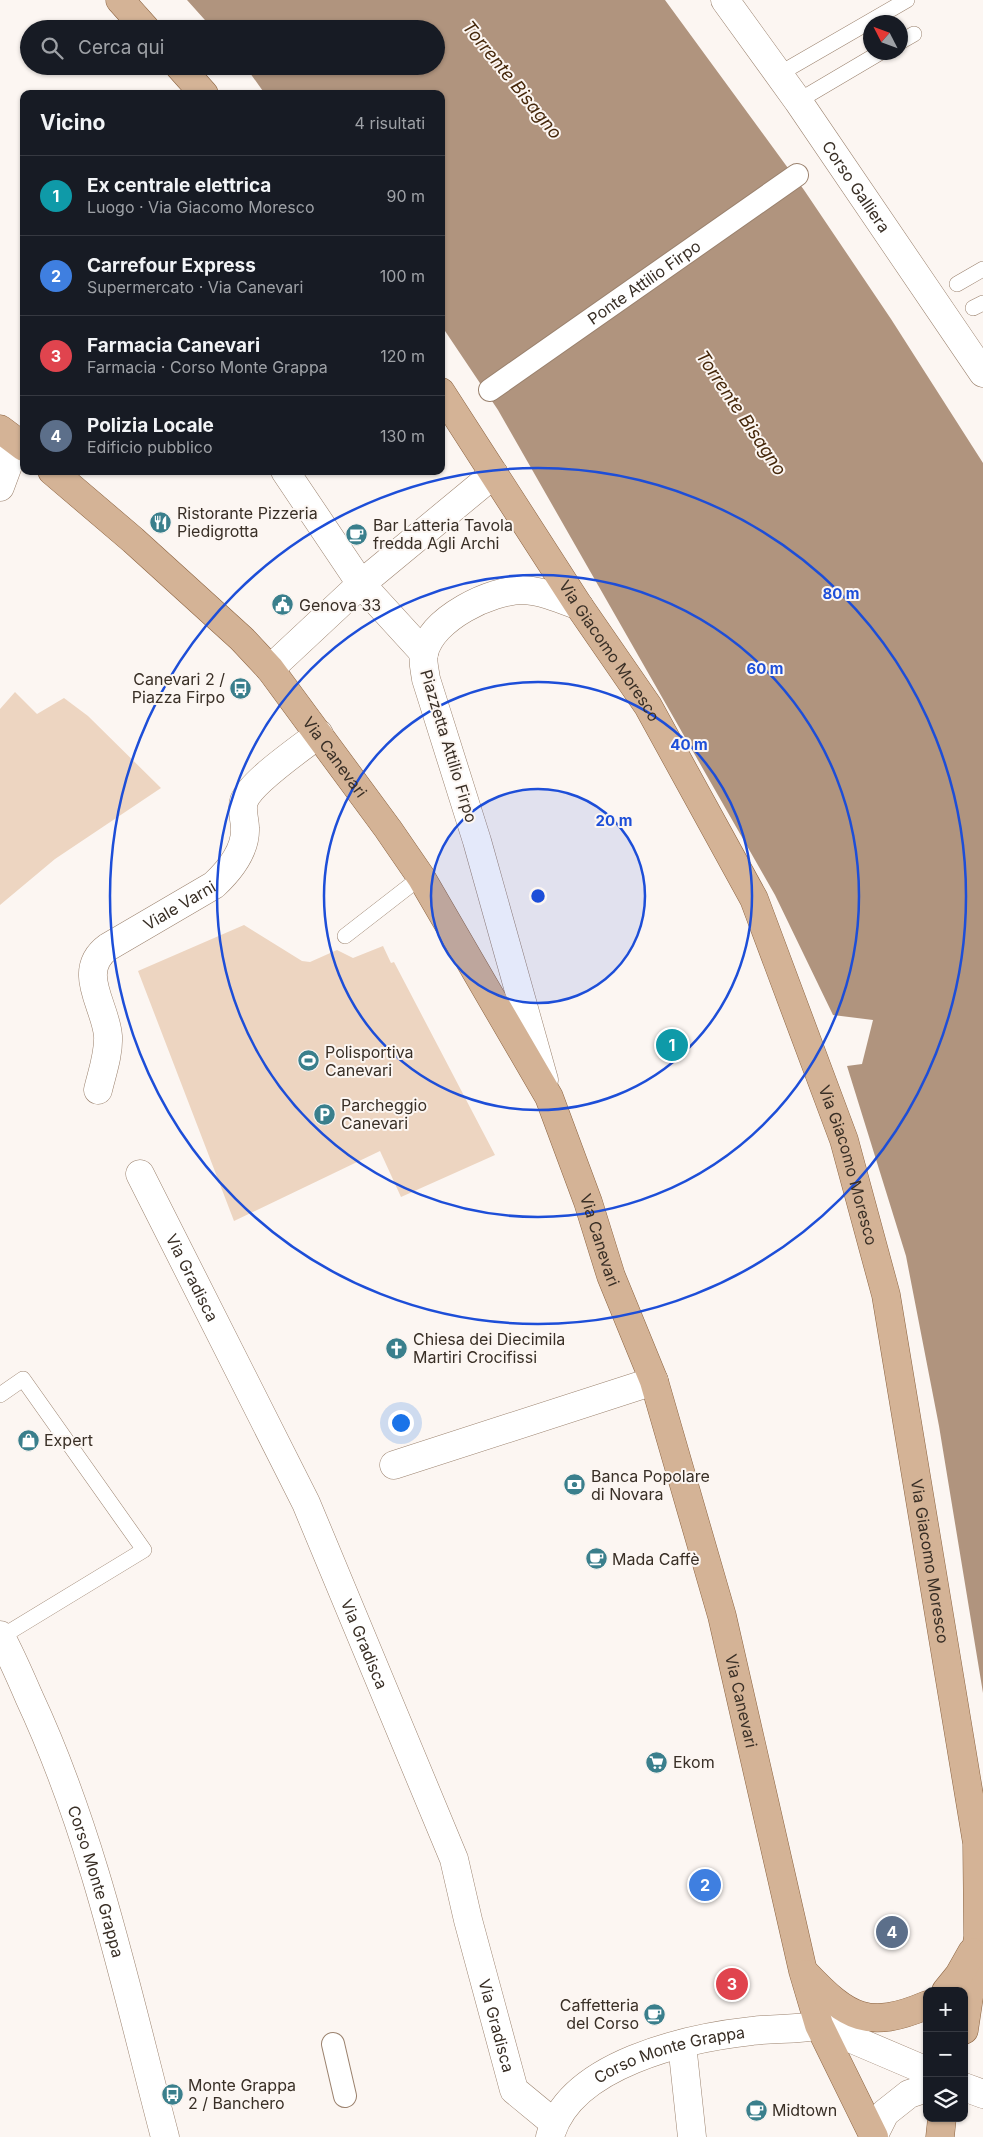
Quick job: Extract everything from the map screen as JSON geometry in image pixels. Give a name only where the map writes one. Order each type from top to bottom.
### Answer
[{"type":"main road","points":[[120,0],[138,20]]},
{"type":"main road","points":[[187,75],[200,90]]},
{"type":"main road","name":"Via Giacomo Moresco","points":[[445,398],[579,606],[648,706],[754,899],[844,1140],[886,1295],[937,1592],[977,1843],[981,1939],[968,2009]]},
{"type":"main road","name":"Via Canevari","points":[[57,475],[242,639],[270,669],[421,877],[549,1097],[588,1202],[611,1276],[654,1381],[722,1616],[803,1971],[819,2025],[874,2136]]},
{"type":"main road","points":[[949,1987],[959,1976],[981,1939]]},
{"type":"main road","points":[[803,1971],[838,2005],[853,2014],[871,2018],[886,2017],[923,2007]]},
{"type":"main road","points":[[940,2137],[942,2122]]},
{"type":"street","name":"Corso Galliera","points":[[725,0],[798,101],[983,373]]},
{"type":"street","name":"Ponte Attilio Firpo","points":[[490,390],[797,175]]},
{"type":"street","points":[[1,484],[14,439]]},
{"type":"street","points":[[270,669],[362,584],[494,474]]},
{"type":"street","points":[[288,475],[362,584],[424,653]]},
{"type":"street","name":"Piazzetta Attilio Firpo","points":[[477,841],[426,680],[424,653],[435,633],[448,620],[480,600],[496,594],[525,590],[540,592],[579,606]]},
{"type":"street","name":"Viale Varni","points":[[98,1090],[107,1053],[108,1037],[106,1024],[92,980],[97,957],[108,946],[214,884],[223,876],[241,850],[244,840],[243,807],[249,793],[279,765],[319,734]]},
{"type":"street","name":"Via Canevari","points":[[477,841],[549,1097]]},
{"type":"street","name":"Via Gradisca","points":[[140,1174],[306,1503],[454,1859],[468,1920],[514,2090],[552,2130]]},
{"type":"street","points":[[394,1465],[654,1381]]},
{"type":"street","name":"Corso Monte Grappa","points":[[1,1636],[44,1729],[75,1808],[104,1906],[165,2137]]},
{"type":"street","name":"Corso Monte Grappa","points":[[552,2130],[583,2088],[627,2061],[682,2044],[750,2031],[819,2025],[853,2014]]},
{"type":"street","points":[[819,2025],[923,2069]]},
{"type":"street","points":[[334,2044],[345,2096]]},
{"type":"street","points":[[682,2044],[692,2137]]},
{"type":"street","points":[[968,2088],[983,2094]]},
{"type":"street","name":"Via Canevari","points":[[874,2136],[885,2113],[909,2094],[923,2089]]},
{"type":"lane","points":[[779,74],[907,0]]},
{"type":"lane","points":[[908,37],[914,34]]},
{"type":"lane","points":[[798,101],[867,60]]},
{"type":"lane","points":[[957,284],[983,269]]},
{"type":"lane","points":[[345,936],[421,877]]},
{"type":"lane","points":[[0,1395],[23,1379],[144,1550],[1,1636]]},
{"type":"shaded area","points":[[15,692],[37,714],[64,698],[88,716],[161,788],[55,859],[0,905],[0,709]]},
{"type":"shaded area","name":"Polisportiva Canevari","points":[[244,925],[302,961],[310,962],[337,950],[353,958],[383,946],[391,963],[394,962],[495,1155],[401,1197],[380,1151],[234,1221],[138,971]]},
{"type":"water","name":"Torrente Bisagno","points":[[187,0],[665,0],[804,190],[891,319],[983,463],[983,1693],[939,1426],[906,1256],[847,1066],[862,1064],[873,1020],[833,1015],[775,895],[498,410],[445,331],[445,90],[262,90],[251,75],[445,75],[445,20],[205,20]]},
{"type":"place","name":"Ristorante Pizzeria Piedigrotta","points":[[161,522]]},
{"type":"place","name":"Bar Latteria Tavola fredda Agli Archi","points":[[357,534]]},
{"type":"place","name":"Genova 33","points":[[283,605]]},
{"type":"place","name":"Canevari 2 / Piazza Firpo","points":[[241,688]]},
{"type":"place","name":"Ex centrale elettrica","points":[[672,1045]]},
{"type":"place","name":"Polisportiva Canevari","points":[[309,1061]]},
{"type":"place","name":"Parcheggio Canevari","points":[[325,1114]]},
{"type":"place","name":"Chiesa dei Diecimila Martiri Crocifissi","points":[[397,1348]]},
{"type":"place","name":"Expert","points":[[28,1440]]},
{"type":"place","name":"Banca Popolare di Novara","points":[[575,1485]]},
{"type":"place","name":"Mada Caffè","points":[[596,1559]]},
{"type":"place","name":"Ekom","points":[[657,1762]]},
{"type":"place","name":"Carrefour Express","points":[[705,1885]]},
{"type":"place","name":"Polizia Locale","points":[[892,1932]]},
{"type":"place","name":"Farmacia Canevari","points":[[732,1984]]},
{"type":"place","name":"Caffetteria del Corso","points":[[655,2014]]},
{"type":"place","name":"Monte Grappa 2 / Banchero","points":[[172,2094]]},
{"type":"place","name":"Midtown","points":[[756,2110]]}]
